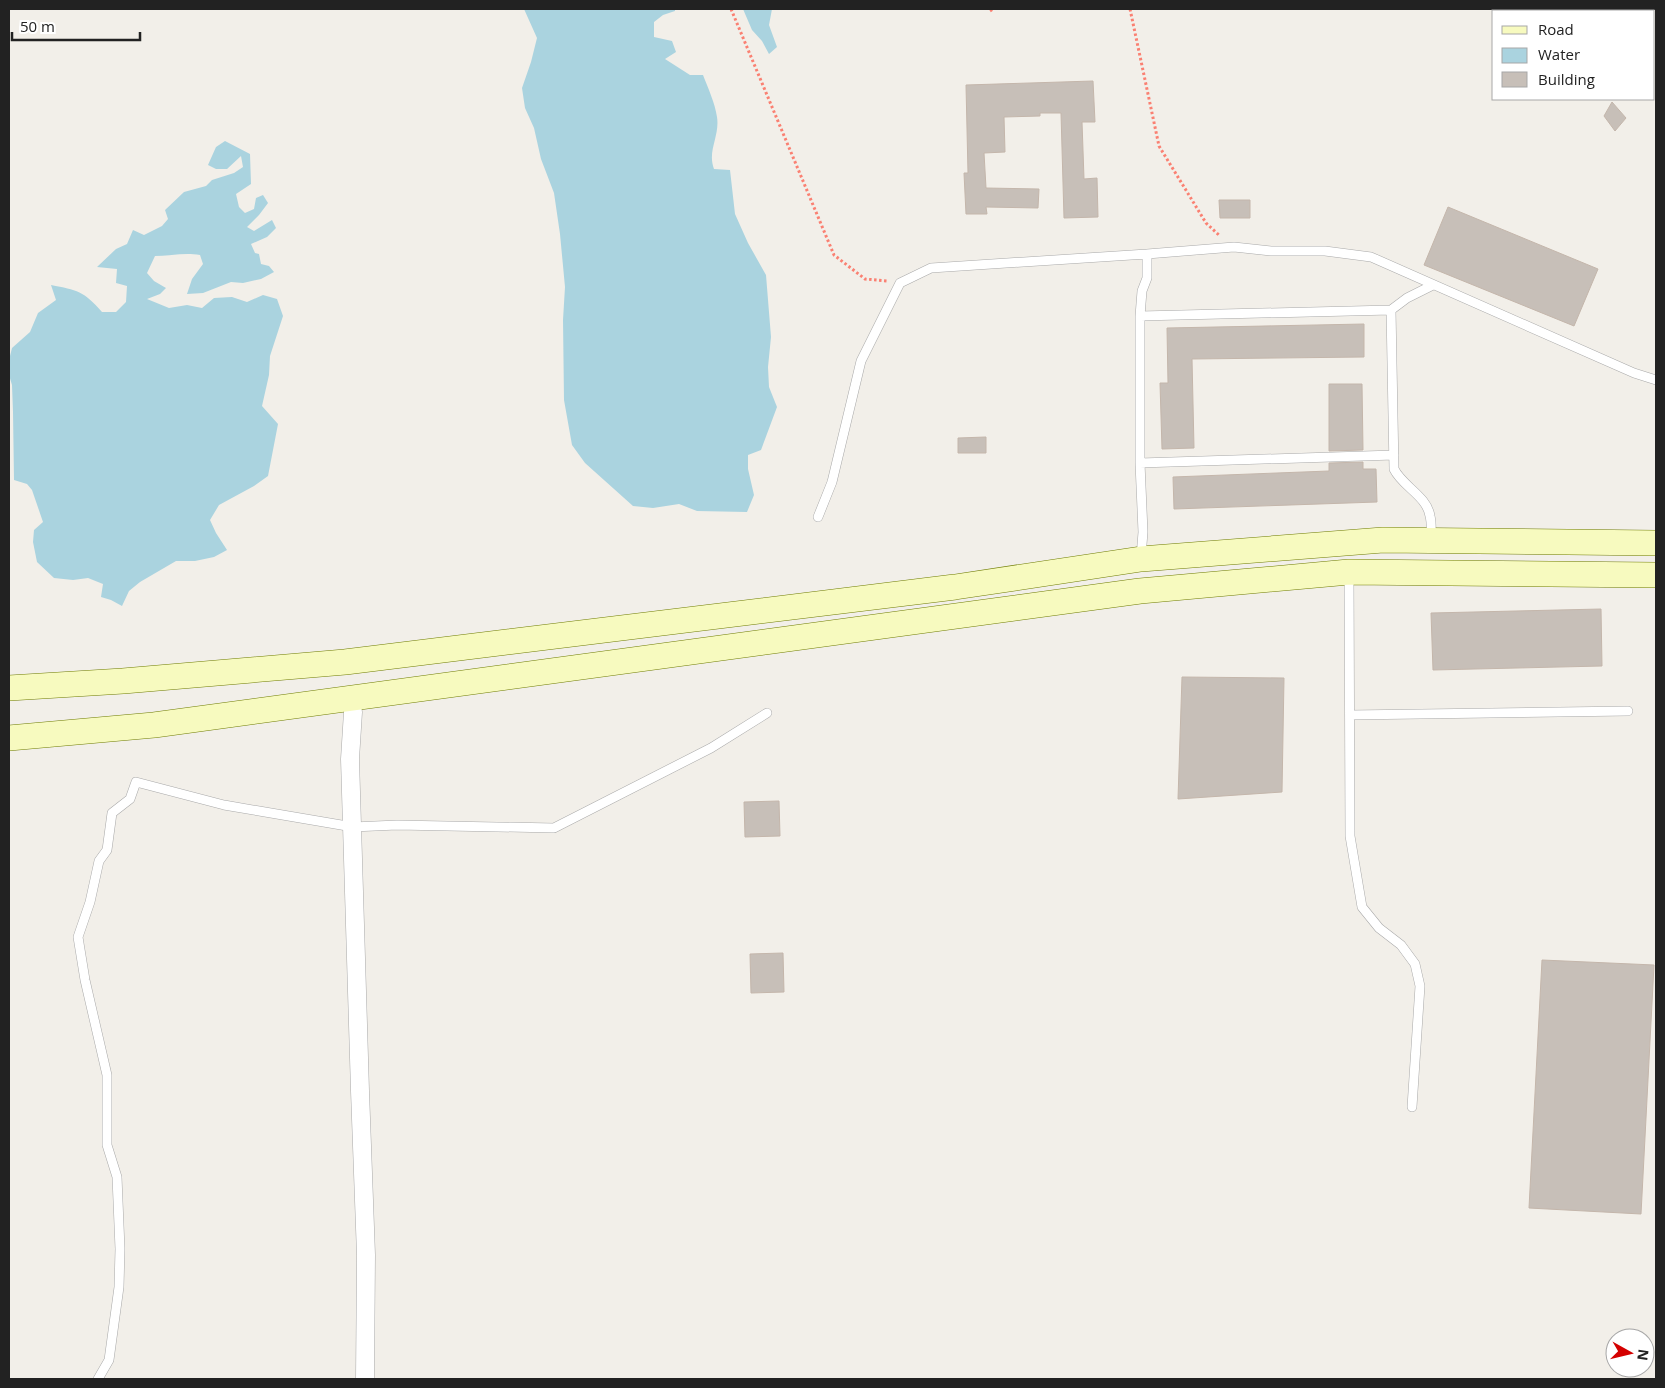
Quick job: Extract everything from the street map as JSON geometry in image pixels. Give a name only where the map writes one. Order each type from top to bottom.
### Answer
[{"type":"main road","points":[[9,688],[123,681],[345,662],[955,587],[1141,559],[1383,540],[1656,543]]},
{"type":"main road","points":[[9,738],[154,725],[1140,591],[1349,572],[1656,575]]},
{"type":"street","points":[[353,712],[350,759],[366,1255],[365,1379]]},
{"type":"lane","points":[[818,517],[832,482],[861,361],[900,283],[931,268],[1234,247],[1271,251],[1325,251],[1371,257],[1634,373],[1656,380]]},
{"type":"lane","points":[[1141,559],[1143,532],[1140,464],[1140,316],[1142,291],[1147,278],[1147,254]]},
{"type":"lane","points":[[1140,316],[1391,310],[1407,298],[1433,285]]},
{"type":"lane","points":[[1391,310],[1394,469],[1399,479],[1424,504],[1430,514],[1432,541]]},
{"type":"lane","points":[[1140,464],[1394,455]]},
{"type":"lane","points":[[1349,572],[1350,836],[1362,907],[1379,928],[1400,944],[1415,964],[1420,986],[1412,1107]]},
{"type":"lane","points":[[1350,715],[1628,711]]},
{"type":"lane","points":[[98,1379],[109,1360],[119,1287],[120,1249],[117,1177],[107,1145],[107,1075],[85,980],[78,937],[90,902],[99,861],[107,850],[112,813],[130,799],[136,782],[224,806],[353,827],[396,825],[554,828],[711,748],[766,713]]},
{"type":"path","points":[[743,39],[730,9],[834,255],[865,279],[900,283]]},
{"type":"path","points":[[1130,9],[1159,146],[1206,223],[1234,247]]},
{"type":"water","points":[[524,9],[675,9],[675,11],[663,15],[654,22],[654,37],[672,41],[676,52],[665,59],[690,75],[703,75],[717,117],[717,131],[712,156],[714,169],[730,170],[735,214],[748,243],[766,275],[771,337],[768,367],[769,387],[777,407],[761,450],[748,455],[748,469],[754,495],[747,512],[697,511],[679,504],[653,508],[633,506],[585,463],[572,445],[564,400],[563,320],[565,287],[560,234],[554,193],[541,159],[534,128],[525,108],[522,88],[537,38]]},
{"type":"water","points":[[743,9],[772,9],[769,25],[777,47],[769,54],[762,41],[752,30]]},
{"type":"water","points":[[225,141],[250,154],[251,184],[236,194],[239,207],[245,213],[254,209],[256,198],[263,195],[268,203],[247,227],[254,231],[272,220],[276,228],[267,237],[251,244],[255,253],[259,254],[261,264],[269,266],[274,272],[261,279],[243,283],[231,282],[203,293],[187,294],[192,279],[203,264],[200,255],[155,256],[147,273],[154,281],[166,288],[160,294],[147,299],[169,308],[187,305],[202,308],[214,298],[232,297],[247,302],[263,295],[277,299],[283,316],[270,356],[269,375],[262,406],[278,424],[268,476],[219,505],[210,520],[227,550],[214,557],[195,561],[176,561],[140,582],[129,591],[122,606],[101,597],[103,584],[88,578],[73,580],[54,578],[37,562],[33,542],[34,530],[43,522],[32,490],[27,484],[14,480],[12,385],[9,375],[9,360],[12,348],[30,332],[38,313],[56,300],[51,285],[80,292],[102,312],[116,312],[126,302],[127,286],[116,283],[117,269],[97,267],[116,249],[127,244],[133,230],[144,235],[162,226],[168,219],[165,210],[184,192],[206,186],[212,180],[234,173],[243,167],[241,156],[227,169],[216,169],[208,165],[216,147]]},
{"type":"building","points":[[1093,81],[1095,122],[1082,122],[1084,179],[1097,178],[1098,217],[1064,218],[1061,113],[1040,113],[1040,116],[1004,117],[1005,152],[984,153],[986,188],[1039,189],[1038,208],[986,207],[987,214],[966,214],[964,173],[968,173],[966,85]]},
{"type":"building","points":[[1612,102],[1626,118],[1615,131],[1604,116]]},
{"type":"building","points":[[1219,200],[1250,200],[1250,218],[1220,218]]},
{"type":"building","points":[[1448,207],[1598,269],[1574,326],[1424,265]]},
{"type":"building","points":[[1364,324],[1364,357],[1192,359],[1194,448],[1162,449],[1160,383],[1168,383],[1167,328]]},
{"type":"building","points":[[1329,384],[1362,384],[1363,450],[1329,451]]},
{"type":"building","points":[[986,437],[986,453],[958,453],[958,438]]},
{"type":"building","points":[[1363,462],[1363,469],[1376,469],[1377,502],[1174,509],[1173,477],[1329,471],[1329,463]]},
{"type":"building","points":[[1601,609],[1602,666],[1433,670],[1431,613]]},
{"type":"building","points":[[1182,677],[1284,678],[1282,792],[1178,799]]},
{"type":"building","points":[[779,801],[780,836],[745,837],[744,802]]},
{"type":"building","points":[[783,953],[784,992],[751,993],[750,954]]},
{"type":"building","points":[[1542,960],[1654,965],[1641,1214],[1529,1208]]}]
